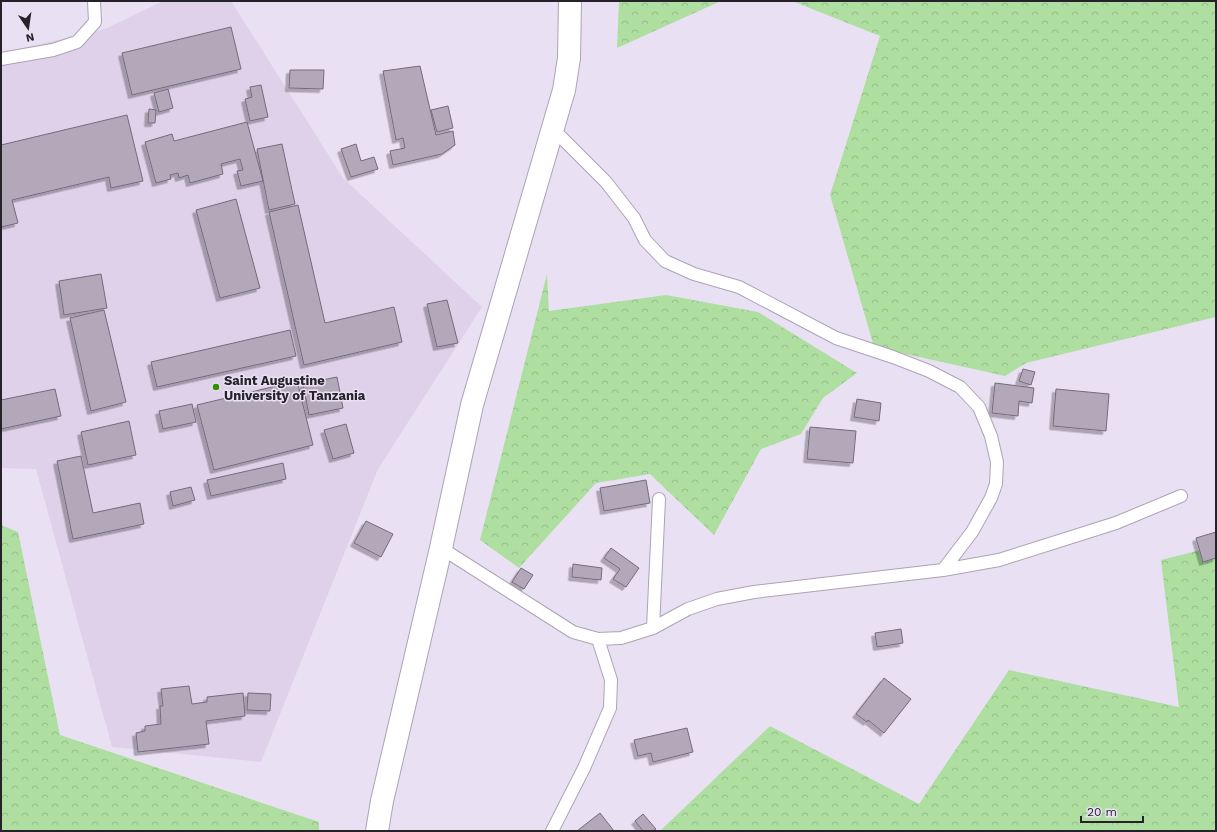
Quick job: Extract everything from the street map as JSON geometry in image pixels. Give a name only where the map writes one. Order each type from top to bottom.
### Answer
[{"type":"main road","points":[[377,831],[384,793],[441,548],[472,405],[564,90],[569,58],[570,1]]},
{"type":"lane","points":[[1,59],[53,50],[77,42],[95,22],[94,1]]},
{"type":"lane","points":[[552,128],[606,182],[634,218],[645,240],[665,261],[694,274],[739,287],[836,338],[929,371],[960,387],[979,407],[991,436],[997,462],[996,484],[991,498],[972,532],[943,570]]},
{"type":"lane","points":[[441,548],[573,632],[598,638],[621,638],[652,628],[688,609],[717,599],[754,592],[943,570],[999,560],[1116,523],[1181,496]]},
{"type":"lane","points":[[652,628],[659,499]]},
{"type":"lane","points":[[552,831],[584,768],[610,708],[611,680],[598,638]]},
{"type":"shaded area","name":"Saint Augustine University of Tanzania","points":[[163,1],[231,1],[343,178],[482,307],[378,469],[261,762],[112,747],[36,469],[1,468],[1,53],[105,29]]},
{"type":"green space","points":[[619,1],[721,1],[617,48]]},
{"type":"green space","points":[[792,1],[1216,1],[1216,317],[1026,363],[1005,376],[874,347],[830,195],[880,36]]},
{"type":"green space","points":[[547,274],[549,311],[666,295],[758,312],[857,373],[823,398],[801,434],[761,449],[714,535],[650,474],[596,483],[519,568],[480,540]]},
{"type":"green space","points":[[1,525],[18,532],[60,735],[319,822],[319,831],[1,831]]},
{"type":"green space","points":[[1216,546],[1216,831],[660,831],[770,726],[919,804],[1009,670],[1179,707],[1161,560]]},
{"type":"building","points":[[231,27],[241,69],[132,95],[122,53]]},
{"type":"building","points":[[420,66],[436,135],[453,131],[455,145],[442,154],[393,165],[390,151],[405,148],[403,138],[396,140],[383,71]]},
{"type":"building","points":[[290,70],[324,70],[323,89],[289,88]]},
{"type":"building","points":[[261,85],[268,117],[250,121],[245,99],[252,97],[250,87]]},
{"type":"building","points":[[168,89],[173,108],[159,112],[154,93]]},
{"type":"building","points":[[448,106],[453,128],[437,132],[431,110]]},
{"type":"building","points":[[149,109],[156,110],[155,123],[148,123]]},
{"type":"building","points":[[127,115],[143,181],[111,188],[109,177],[12,200],[18,223],[1,227],[1,145]]},
{"type":"building","points":[[247,122],[263,181],[241,186],[237,171],[243,170],[240,159],[221,164],[223,174],[190,183],[188,175],[179,178],[178,173],[170,175],[171,179],[156,183],[145,142],[172,134],[174,141]]},
{"type":"building","points":[[282,144],[295,204],[269,210],[257,149]]},
{"type":"building","points":[[356,144],[361,161],[374,157],[378,169],[351,177],[341,149]]},
{"type":"building","points":[[236,199],[260,288],[220,298],[196,210]]},
{"type":"building","points":[[298,205],[325,323],[394,307],[402,342],[304,365],[269,212]]},
{"type":"building","points":[[101,274],[107,308],[64,315],[59,281]]},
{"type":"building","points":[[447,300],[458,343],[437,347],[427,304]]},
{"type":"building","points":[[104,310],[126,402],[91,411],[70,318]]},
{"type":"building","points":[[290,330],[296,356],[157,387],[151,362]]},
{"type":"building","points":[[1023,369],[1035,372],[1031,385],[1019,381]]},
{"type":"building","points":[[337,377],[343,408],[309,415],[303,384]]},
{"type":"building","points":[[297,381],[313,445],[214,470],[197,405]]},
{"type":"building","points":[[995,383],[1034,388],[1032,403],[1019,401],[1018,416],[992,413]]},
{"type":"building","points":[[55,389],[61,416],[1,429],[1,400]]},
{"type":"building","points":[[1056,389],[1109,394],[1106,431],[1053,426]]},
{"type":"building","points":[[857,399],[881,403],[879,421],[854,417]]},
{"type":"building","points":[[192,404],[196,422],[163,429],[159,411]]},
{"type":"building","points":[[129,421],[136,455],[88,465],[81,432]]},
{"type":"building","points":[[346,424],[354,453],[333,459],[324,430]]},
{"type":"building","points":[[810,427],[856,431],[853,463],[807,459]]},
{"type":"building","points":[[81,456],[93,513],[140,503],[144,524],[73,539],[57,461]]},
{"type":"building","points":[[283,463],[286,479],[211,496],[207,480]]},
{"type":"building","points":[[646,480],[650,503],[604,511],[600,488]]},
{"type":"building","points":[[191,487],[195,500],[173,506],[170,492]]},
{"type":"building","points":[[366,521],[393,534],[381,557],[354,543]]},
{"type":"building","points":[[1216,532],[1216,558],[1203,562],[1196,538]]},
{"type":"building","points":[[611,548],[639,568],[626,587],[613,579],[620,569],[604,558]]},
{"type":"building","points":[[573,564],[602,568],[601,580],[572,577]]},
{"type":"building","points":[[521,568],[533,575],[524,589],[512,582]]},
{"type":"building","points":[[901,629],[903,643],[877,647],[875,633]]},
{"type":"building","points":[[884,678],[911,699],[884,733],[868,720],[867,722],[856,714]]},
{"type":"building","points":[[189,686],[192,704],[207,702],[207,697],[243,693],[245,716],[206,721],[209,744],[138,752],[136,733],[145,731],[145,726],[161,724],[160,706],[163,706],[161,689]]},
{"type":"building","points":[[248,693],[271,694],[270,711],[247,710]]},
{"type":"building","points":[[687,728],[693,752],[653,762],[651,753],[638,756],[634,740]]},
{"type":"building","points":[[600,813],[614,831],[577,831]]},
{"type":"building","points":[[643,814],[656,829],[653,831],[643,831],[635,821]]},
{"type":"place","name":"Saint Augustine University of Tanzania","points":[[216,387]]}]
